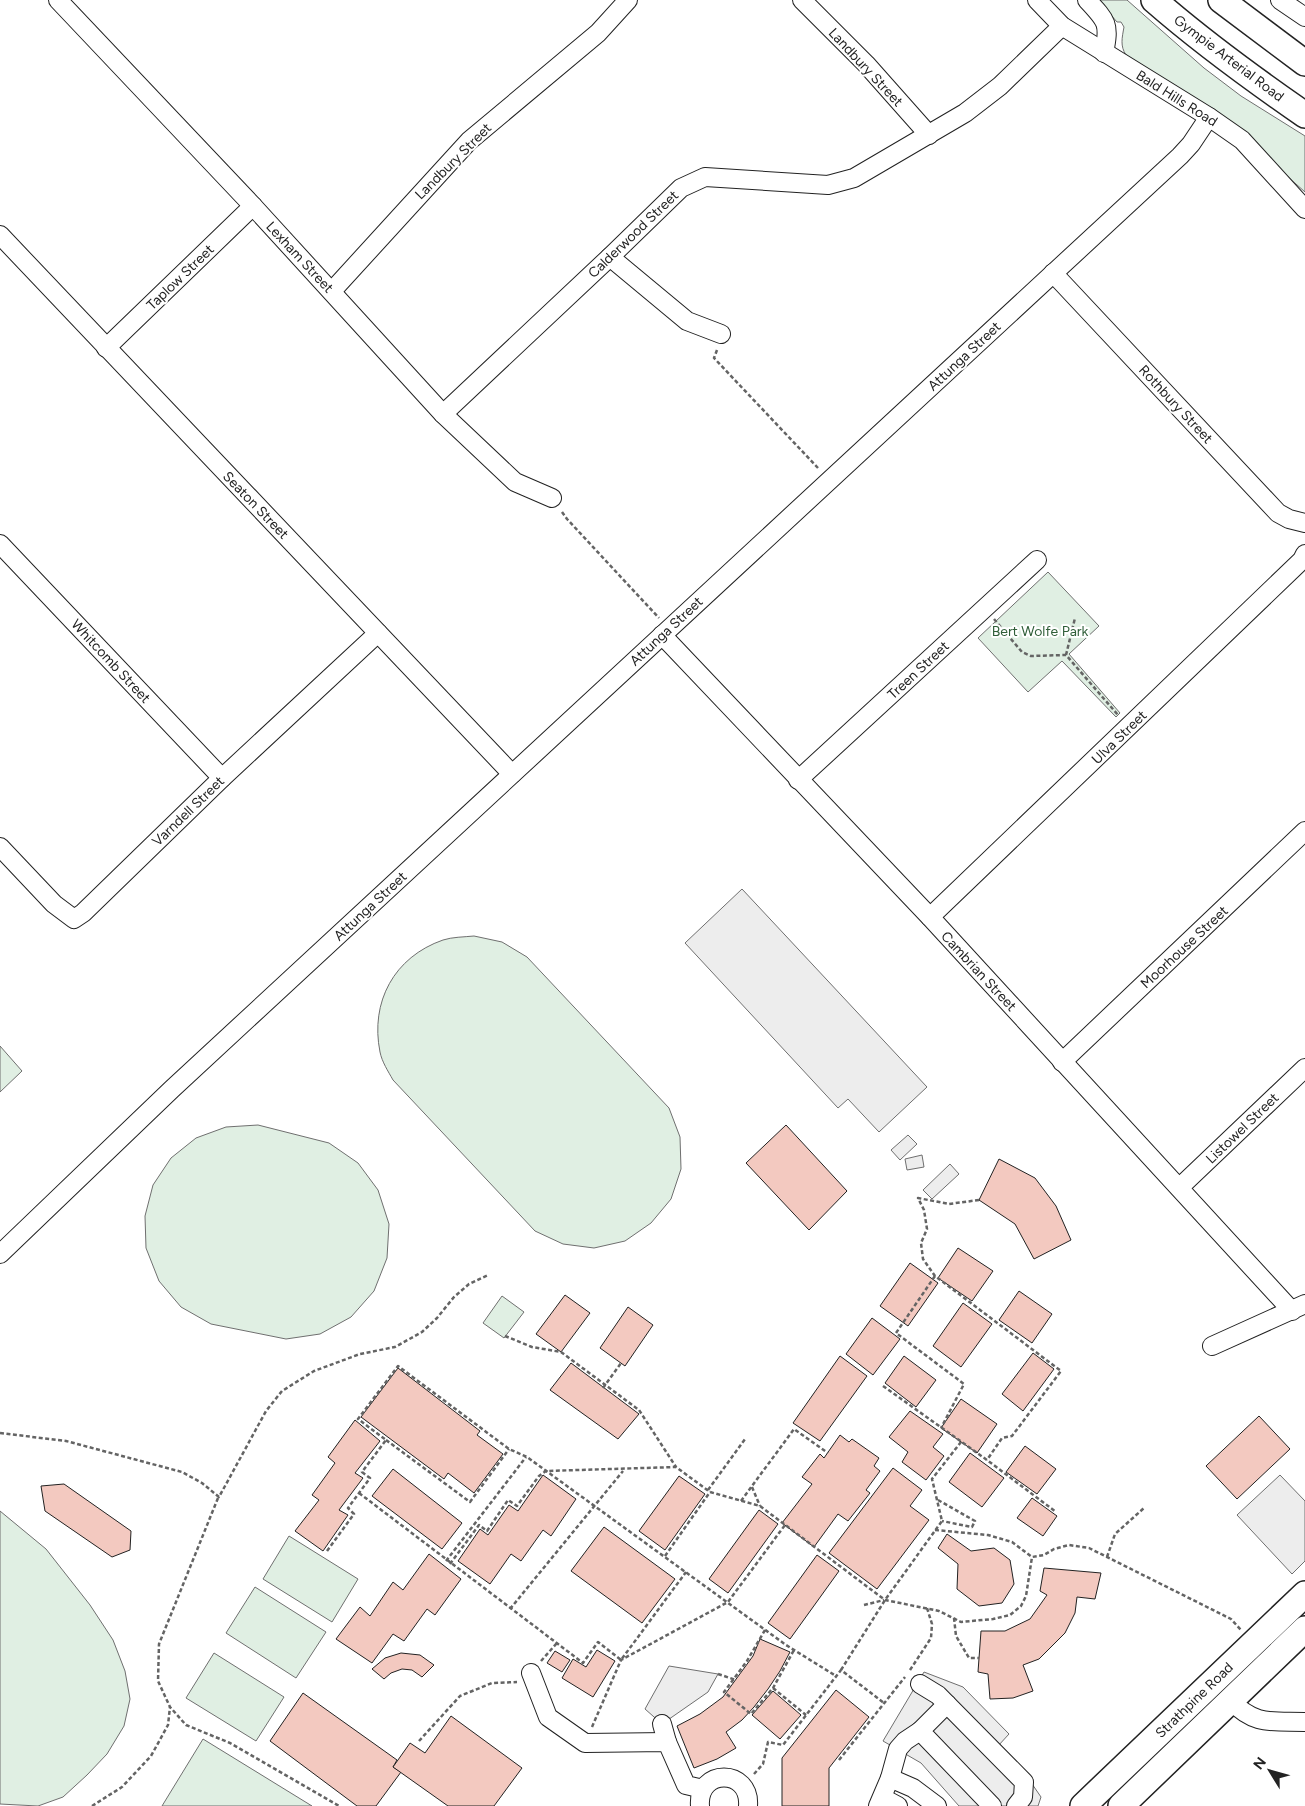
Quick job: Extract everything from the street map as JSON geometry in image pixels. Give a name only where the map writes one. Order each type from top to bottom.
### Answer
[{"type":"highway","name":"Gympie Arterial Road","points":[[1154,0],[1193,34],[1305,115]]},
{"type":"highway","points":[[1221,0],[1305,63]]},
{"type":"highway","name":"Strathpine Road","points":[[1083,1806],[1305,1594]]},
{"type":"highway","name":"Strathpine Road","points":[[1122,1805],[1305,1629]]},
{"type":"street","name":"Lexham Street","points":[[58,0],[253,206],[443,414],[516,482],[552,498]]},
{"type":"street","name":"Landbury Street","points":[[332,291],[469,141],[598,33],[628,0]]},
{"type":"street","name":"Landbury Street","points":[[802,0],[866,64],[929,134]]},
{"type":"street","name":"Bald Hills Road","points":[[1038,0],[1062,26],[1209,117],[1242,140],[1305,209]]},
{"type":"street","points":[[1087,0],[1107,25],[1104,53]]},
{"type":"street","points":[[1280,0],[1305,18]]},
{"type":"street","name":"Calderwood Street","points":[[443,414],[681,188],[705,177],[828,185],[854,178],[965,113],[1000,86],[1062,26]]},
{"type":"street","name":"Attunga Street","points":[[0,1254],[118,1140],[512,774],[662,628],[1180,156],[1191,144],[1209,117]]},
{"type":"street","name":"Taplow Street","points":[[106,348],[253,206]]},
{"type":"street","name":"Seaton Street","points":[[0,235],[512,774]]},
{"type":"street","points":[[610,257],[687,321],[721,334]]},
{"type":"street","name":"Rothbury Street","points":[[1053,273],[1278,514],[1305,523]]},
{"type":"street","name":"Whitcomb Street","points":[[0,544],[222,778]]},
{"type":"street","name":"Ulva Street","points":[[930,918],[1302,560],[1305,554]]},
{"type":"street","name":"Treen Street","points":[[798,780],[1037,560]]},
{"type":"street","name":"Cambrian Street","points":[[662,628],[798,780],[930,918],[1180,1188],[1298,1307]]},
{"type":"street","name":"Varndell Street","points":[[0,847],[54,904],[74,919],[83,913],[222,778],[378,633]]},
{"type":"street","name":"Moorhouse Street","points":[[1062,1062],[1305,832]]},
{"type":"street","name":"Listowel Street","points":[[1180,1188],[1305,1068]]},
{"type":"street","points":[[1212,1346],[1298,1307]]},
{"type":"street","points":[[531,1673],[548,1716],[585,1743],[667,1742]]},
{"type":"street","points":[[920,1684],[938,1694],[1024,1782],[1023,1797],[1016,1806]]},
{"type":"street","points":[[1230,1700],[1243,1713],[1258,1720],[1305,1722]]},
{"type":"street","points":[[898,1806],[880,1802],[890,1778],[898,1749],[905,1741],[920,1731],[947,1704]]},
{"type":"street","points":[[662,1724],[667,1742],[686,1785],[692,1788],[701,1798],[715,1779],[722,1777],[730,1778],[740,1783],[745,1789],[750,1805]]},
{"type":"street","points":[[920,1731],[992,1806]]},
{"type":"street","points":[[890,1778],[919,1806]]},
{"type":"street","points":[[890,1778],[913,1788],[937,1806]]},
{"type":"path","points":[[721,334],[714,358],[818,468]]},
{"type":"path","points":[[552,498],[567,520],[662,628]]},
{"type":"path","points":[[993,618],[1022,652],[1031,656],[1066,655]]},
{"type":"path","points":[[1066,655],[1075,618]]},
{"type":"path","points":[[1066,655],[1129,727]]},
{"type":"path","points":[[979,1200],[950,1204],[918,1198],[924,1210],[927,1229],[922,1242],[923,1259],[935,1276],[1061,1371],[1012,1436],[1002,1438],[987,1460]]},
{"type":"path","points":[[339,1806],[230,1743],[186,1725],[170,1707],[158,1681],[159,1644],[218,1497],[266,1411],[282,1392],[314,1371],[360,1354],[395,1348],[422,1332],[468,1284],[488,1275]]},
{"type":"path","points":[[935,1276],[896,1333],[964,1384],[941,1428]]},
{"type":"path","points":[[506,1336],[532,1347],[561,1352],[604,1386],[639,1410],[676,1467],[709,1491],[760,1506],[885,1600]]},
{"type":"path","points":[[604,1386],[621,1363]]},
{"type":"path","points":[[509,1449],[470,1502],[358,1419],[398,1366],[509,1449],[527,1457],[765,1630],[836,1676]]},
{"type":"path","points":[[883,1386],[1056,1512]]},
{"type":"path","points":[[741,1501],[794,1429],[828,1452]]},
{"type":"path","points":[[0,1433],[66,1441],[182,1472],[202,1483],[218,1497]]},
{"type":"path","points":[[665,1556],[746,1439]]},
{"type":"path","points":[[327,1551],[354,1514],[348,1508],[370,1478],[362,1472],[386,1440]]},
{"type":"path","points":[[942,1521],[932,1478],[961,1442]]},
{"type":"path","points":[[446,1561],[527,1457]]},
{"type":"path","points":[[450,1564],[479,1525],[487,1531],[508,1500],[517,1506],[539,1476],[546,1471],[676,1467]]},
{"type":"path","points":[[510,1609],[624,1470]]},
{"type":"path","points":[[752,1487],[760,1506]]},
{"type":"path","points":[[359,1493],[446,1561],[583,1663],[598,1642],[621,1660]]},
{"type":"path","points":[[937,1499],[975,1521],[972,1527],[942,1521]]},
{"type":"path","points":[[1107,1557],[1114,1534],[1144,1508]]},
{"type":"path","points":[[753,1775],[763,1764],[768,1742],[783,1745],[841,1670],[885,1600],[942,1521]]},
{"type":"path","points":[[621,1660],[728,1602],[785,1525]]},
{"type":"path","points":[[935,1530],[988,1535],[1012,1542],[1032,1557],[1044,1555],[1054,1549],[1069,1545],[1089,1548],[1231,1619],[1242,1631]]},
{"type":"path","points":[[864,1605],[885,1600],[939,1611],[961,1622],[993,1620],[1010,1616],[1021,1606],[1026,1596],[1032,1557]]},
{"type":"path","points":[[585,1743],[621,1660],[686,1572]]},
{"type":"path","points":[[839,1760],[918,1660],[931,1638],[932,1624],[927,1608]]},
{"type":"path","points":[[954,1618],[956,1636],[969,1658],[979,1658]]},
{"type":"path","points":[[765,1630],[748,1661],[724,1692],[751,1714],[773,1688],[794,1650]]},
{"type":"path","points":[[419,1741],[460,1696],[492,1683],[523,1682],[557,1643]]},
{"type":"path","points":[[841,1670],[884,1703]]},
{"type":"path","points":[[718,1674],[735,1680]]},
{"type":"path","points":[[773,1688],[806,1715]]},
{"type":"path","points":[[92,1806],[122,1787],[152,1756],[168,1725],[170,1707]]},
{"type":"green space","points":[[1098,0],[1127,0],[1204,68],[1241,96],[1305,136],[1305,192],[1227,123],[1126,55],[1122,45],[1124,27],[1121,22],[1117,22]]},
{"type":"green space","name":"Bert Wolfe Park","points":[[1048,572],[1099,626],[1069,654],[1120,713],[1116,717],[1062,661],[1028,692],[978,638]]},
{"type":"green space","points":[[474,936],[502,942],[527,957],[669,1108],[680,1137],[681,1169],[671,1199],[651,1223],[625,1241],[594,1248],[563,1244],[535,1231],[393,1080],[385,1066],[380,1052],[378,1034],[379,1016],[389,984],[411,958],[426,948],[447,939]]},
{"type":"green space","points":[[0,1046],[22,1071],[0,1092]]},
{"type":"green space","points":[[258,1125],[329,1143],[358,1163],[378,1190],[389,1224],[387,1258],[374,1291],[351,1317],[320,1334],[286,1339],[211,1324],[181,1307],[159,1281],[146,1248],[145,1216],[153,1185],[171,1158],[196,1138],[226,1127]]},
{"type":"green space","points":[[502,1296],[524,1312],[504,1338],[483,1323]]},
{"type":"green space","points":[[0,1511],[46,1549],[90,1605],[113,1640],[125,1671],[130,1699],[124,1726],[107,1754],[63,1797],[38,1806],[0,1804]]},
{"type":"green space","points":[[289,1536],[358,1579],[332,1622],[263,1579]]},
{"type":"green space","points":[[255,1587],[326,1632],[296,1678],[226,1633]]},
{"type":"green space","points":[[214,1653],[284,1697],[256,1741],[186,1698]]},
{"type":"green space","points":[[203,1739],[312,1806],[162,1806]]},
{"type":"shaded area","points":[[742,889],[927,1087],[879,1132],[848,1099],[838,1108],[685,943]]},
{"type":"shaded area","points":[[908,1135],[917,1144],[900,1160],[891,1150]]},
{"type":"shaded area","points":[[922,1155],[924,1167],[907,1170],[905,1159]]},
{"type":"shaded area","points":[[950,1164],[959,1174],[932,1199],[923,1190]]},
{"type":"shaded area","points":[[1280,1475],[1305,1501],[1305,1561],[1292,1574],[1237,1515]]},
{"type":"shaded area","points":[[669,1666],[718,1674],[708,1692],[662,1724],[645,1709]]},
{"type":"shaded area","points":[[924,1672],[963,1687],[1009,1734],[998,1746],[1030,1781],[1041,1797],[1038,1806],[959,1806],[921,1763],[883,1741]]},
{"type":"building","points":[[786,1125],[847,1191],[809,1230],[746,1163]]},
{"type":"building","points":[[999,1159],[1035,1178],[1056,1206],[1071,1240],[1034,1259],[1015,1224],[979,1200]]},
{"type":"building","points":[[958,1248],[993,1271],[972,1301],[938,1278]]},
{"type":"building","points":[[910,1263],[938,1283],[908,1326],[880,1306]]},
{"type":"building","points":[[1019,1291],[1052,1314],[1032,1343],[999,1320]]},
{"type":"building","points":[[565,1295],[590,1313],[561,1352],[536,1334]]},
{"type":"building","points":[[963,1303],[992,1324],[961,1367],[933,1346]]},
{"type":"building","points":[[628,1307],[653,1325],[625,1366],[600,1348]]},
{"type":"building","points":[[872,1318],[900,1339],[873,1375],[846,1354]]},
{"type":"building","points":[[1033,1353],[1054,1369],[1023,1411],[1002,1394]]},
{"type":"building","points":[[840,1356],[867,1376],[820,1441],[793,1423]]},
{"type":"building","points":[[904,1356],[936,1380],[916,1407],[885,1383]]},
{"type":"building","points":[[571,1363],[639,1414],[618,1439],[550,1390]]},
{"type":"building","points":[[398,1368],[480,1431],[477,1435],[503,1454],[474,1493],[448,1473],[444,1479],[361,1417]]},
{"type":"building","points":[[961,1399],[997,1424],[977,1453],[941,1428]]},
{"type":"building","points":[[910,1411],[943,1434],[933,1447],[944,1456],[926,1480],[902,1462],[908,1452],[889,1437]]},
{"type":"building","points":[[1259,1416],[1290,1449],[1237,1499],[1206,1466]]},
{"type":"building","points":[[355,1420],[380,1441],[355,1473],[363,1478],[339,1510],[348,1515],[323,1551],[295,1531],[319,1500],[312,1495],[335,1463],[328,1457]]},
{"type":"building","points":[[840,1435],[849,1442],[852,1439],[879,1458],[874,1466],[880,1471],[866,1490],[870,1493],[848,1521],[838,1514],[814,1547],[782,1523],[812,1484],[802,1477],[820,1454],[824,1458]]},
{"type":"building","points":[[1025,1446],[1056,1469],[1037,1494],[1006,1472]]},
{"type":"building","points":[[970,1453],[1004,1478],[982,1507],[949,1482]]},
{"type":"building","points":[[893,1468],[922,1490],[910,1506],[929,1520],[877,1589],[829,1553]]},
{"type":"building","points":[[393,1469],[462,1523],[442,1549],[372,1496]]},
{"type":"building","points":[[543,1475],[576,1499],[551,1536],[543,1530],[521,1561],[511,1554],[490,1584],[458,1561],[480,1529],[488,1535],[509,1505],[518,1511]]},
{"type":"building","points":[[679,1476],[705,1494],[665,1550],[639,1531]]},
{"type":"building","points":[[64,1484],[131,1531],[130,1550],[112,1557],[45,1511],[41,1486]]},
{"type":"building","points":[[1032,1498],[1057,1516],[1043,1536],[1017,1518]]},
{"type":"building","points":[[759,1510],[778,1524],[728,1593],[709,1579]]},
{"type":"building","points":[[604,1527],[675,1579],[642,1623],[571,1571]]},
{"type":"building","points":[[947,1534],[971,1551],[994,1548],[1010,1560],[1014,1584],[1002,1603],[979,1606],[957,1589],[958,1564],[938,1548]]},
{"type":"building","points":[[429,1554],[461,1579],[435,1615],[427,1609],[404,1641],[393,1634],[372,1663],[336,1639],[360,1607],[370,1616],[393,1582],[403,1590]]},
{"type":"building","points":[[817,1555],[839,1571],[790,1639],[768,1623]]},
{"type":"building","points":[[1044,1568],[1101,1573],[1095,1599],[1077,1597],[1075,1613],[1065,1633],[1039,1659],[1023,1665],[1033,1691],[1013,1698],[990,1699],[988,1674],[978,1672],[981,1631],[1005,1631],[1030,1619],[1047,1595],[1040,1591]]},
{"type":"building","points":[[760,1639],[790,1652],[780,1671],[754,1707],[742,1720],[726,1732],[736,1748],[717,1759],[694,1768],[677,1726],[700,1714],[723,1697],[753,1656]]},
{"type":"building","points":[[597,1650],[615,1661],[593,1697],[562,1678],[573,1659],[586,1667]]},
{"type":"building","points":[[555,1651],[570,1660],[562,1672],[547,1663]]},
{"type":"building","points":[[401,1653],[420,1655],[434,1665],[422,1677],[412,1670],[402,1669],[391,1673],[384,1679],[372,1669],[385,1658]]},
{"type":"building","points":[[836,1690],[869,1717],[829,1768],[829,1806],[782,1806],[782,1758]]},
{"type":"building","points":[[773,1691],[801,1715],[780,1739],[752,1715]]},
{"type":"building","points":[[303,1693],[397,1760],[393,1767],[401,1772],[376,1806],[357,1806],[270,1741]]},
{"type":"building","points":[[451,1716],[522,1768],[494,1806],[448,1806],[393,1767],[410,1743],[425,1753]]}]
